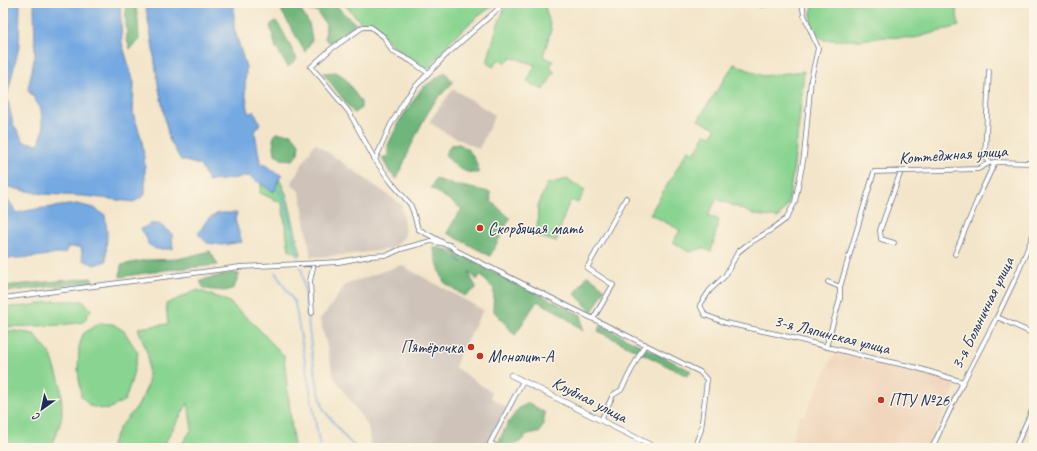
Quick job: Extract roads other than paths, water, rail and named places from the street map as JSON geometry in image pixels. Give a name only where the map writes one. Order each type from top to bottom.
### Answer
[{"type":"street","points":[[375,160],[390,126],[405,100],[415,87],[445,56],[503,3]]},
{"type":"street","points":[[754,3],[762,5],[776,3]]},
{"type":"street","name":"3-я Ляпинская улица","points":[[802,3],[804,15],[818,48],[811,79],[804,156],[795,202],[786,220],[738,252],[725,276],[710,290],[700,305],[705,315],[726,323],[914,367],[963,382]]},
{"type":"street","points":[[428,73],[392,50],[384,37],[371,27],[363,27],[331,49],[311,67],[349,112],[375,160],[410,204],[418,229],[450,245],[457,251],[700,372],[707,380],[701,430],[694,448]]},
{"type":"street","points":[[989,71],[985,156],[989,163]]},
{"type":"street","points":[[955,254],[995,162]]},
{"type":"street","name":"Коттеджная улица","points":[[840,287],[874,172],[978,169],[989,163],[995,162],[1034,163]]},
{"type":"street","points":[[894,243],[881,240],[880,230],[901,171]]},
{"type":"street","points":[[593,318],[613,285],[587,268],[626,198]]},
{"type":"street","name":"3-я Больничная улица","points":[[932,448],[963,382],[1017,275],[1034,233]]},
{"type":"street","points":[[3,298],[240,267],[339,262],[370,256],[388,255],[401,249],[431,241],[450,245]]},
{"type":"street","points":[[312,314],[310,281],[314,264]]},
{"type":"street","points":[[826,347],[840,299],[840,287],[828,282]]},
{"type":"street","points":[[997,317],[1034,334]]},
{"type":"street","points":[[601,420],[613,395],[621,390],[645,344]]},
{"type":"street","name":"Клубная улица","points":[[511,375],[656,448]]},
{"type":"street","points":[[500,448],[490,443],[523,381]]},
{"type":"street","points":[[1015,448],[1034,406]]},
{"type":"water","points":[[3,3],[20,3],[19,47],[7,96],[13,124],[24,142],[39,144],[43,131],[41,109],[28,89],[35,55],[34,3],[120,3],[122,43],[134,83],[133,113],[142,140],[145,166],[145,195],[134,202],[84,196],[42,194],[3,186]]},
{"type":"water","points":[[145,3],[234,3],[234,28],[246,67],[245,91],[249,114],[254,111],[260,123],[255,132],[260,162],[282,176],[279,179],[274,192],[249,176],[209,181],[200,165],[181,160],[169,139],[158,84]]},
{"type":"water","points":[[3,198],[8,200],[16,213],[77,204],[94,208],[105,215],[107,232],[106,261],[94,265],[83,260],[81,247],[68,247],[65,253],[3,259]]},
{"type":"water","points":[[218,213],[237,213],[235,220],[242,242],[222,245],[207,243],[198,234],[207,220]]},
{"type":"water","points":[[151,224],[159,224],[172,234],[173,249],[156,249],[148,244],[147,239],[141,229]]},
{"type":"waterway","points":[[275,186],[285,200],[298,258]]},
{"type":"waterway","points":[[300,267],[302,271],[312,354],[318,389],[324,410],[345,437],[356,448]]},
{"type":"waterway","points":[[275,272],[295,303],[320,448]]},
{"type":"place","name":"Скорбящая мать","points":[[480,228]]},
{"type":"place","name":"Пятёрочка","points":[[471,347]]},
{"type":"place","name":"Монолит-А","points":[[480,356]]},
{"type":"place","name":"ПТУ №26","points":[[881,400]]}]
